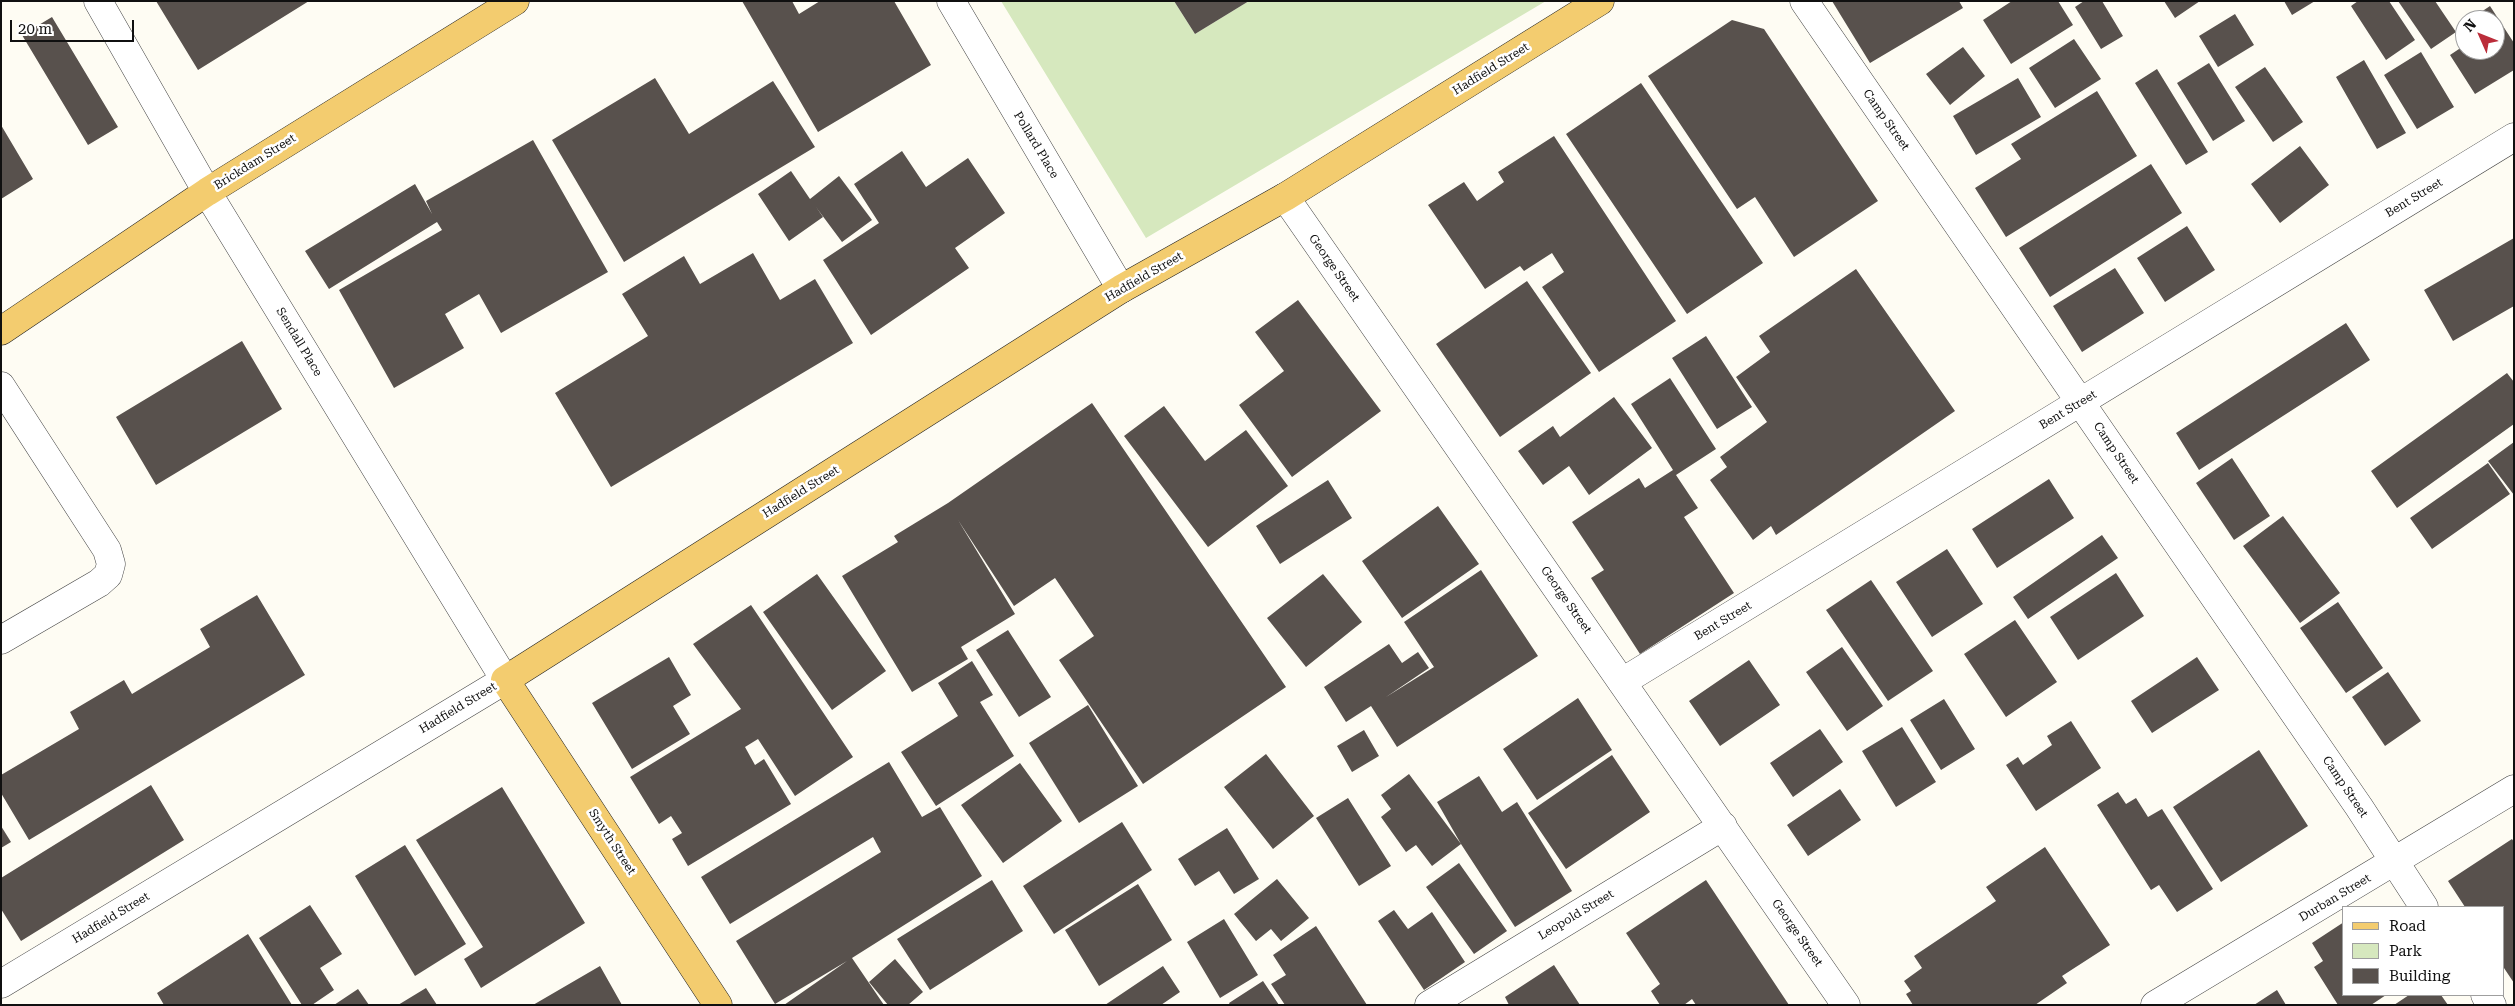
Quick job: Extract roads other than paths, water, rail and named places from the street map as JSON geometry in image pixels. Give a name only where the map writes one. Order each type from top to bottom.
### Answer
[{"type":"main road","name":"Brickdam Street","points":[[1,331],[207,192],[515,1]]},
{"type":"main road","name":"Hadfield Street","points":[[504,680],[1121,289],[1285,197],[1600,1]]},
{"type":"main road","name":"Smyth Street","points":[[504,680],[718,1005]]},
{"type":"street","name":"Sendall Place","points":[[98,1],[207,192],[504,680]]},
{"type":"street","name":"Pollard Place","points":[[951,1],[1121,289]]},
{"type":"street","name":"Camp Street","points":[[1804,1],[2359,807],[2423,906]]},
{"type":"street","name":"Bent Street","points":[[1622,682],[2514,137]]},
{"type":"street","name":"George Street","points":[[1285,197],[1846,1005]]},
{"type":"street","points":[[1,386],[107,550],[111,564],[108,575],[99,583],[1,640]]},
{"type":"street","name":"Hadfield Street","points":[[1,984],[504,680]]},
{"type":"street","name":"Durban Street","points":[[2154,1005],[2514,790]]},
{"type":"street","name":"Leopold Street","points":[[1428,1005],[1723,826]]}]
